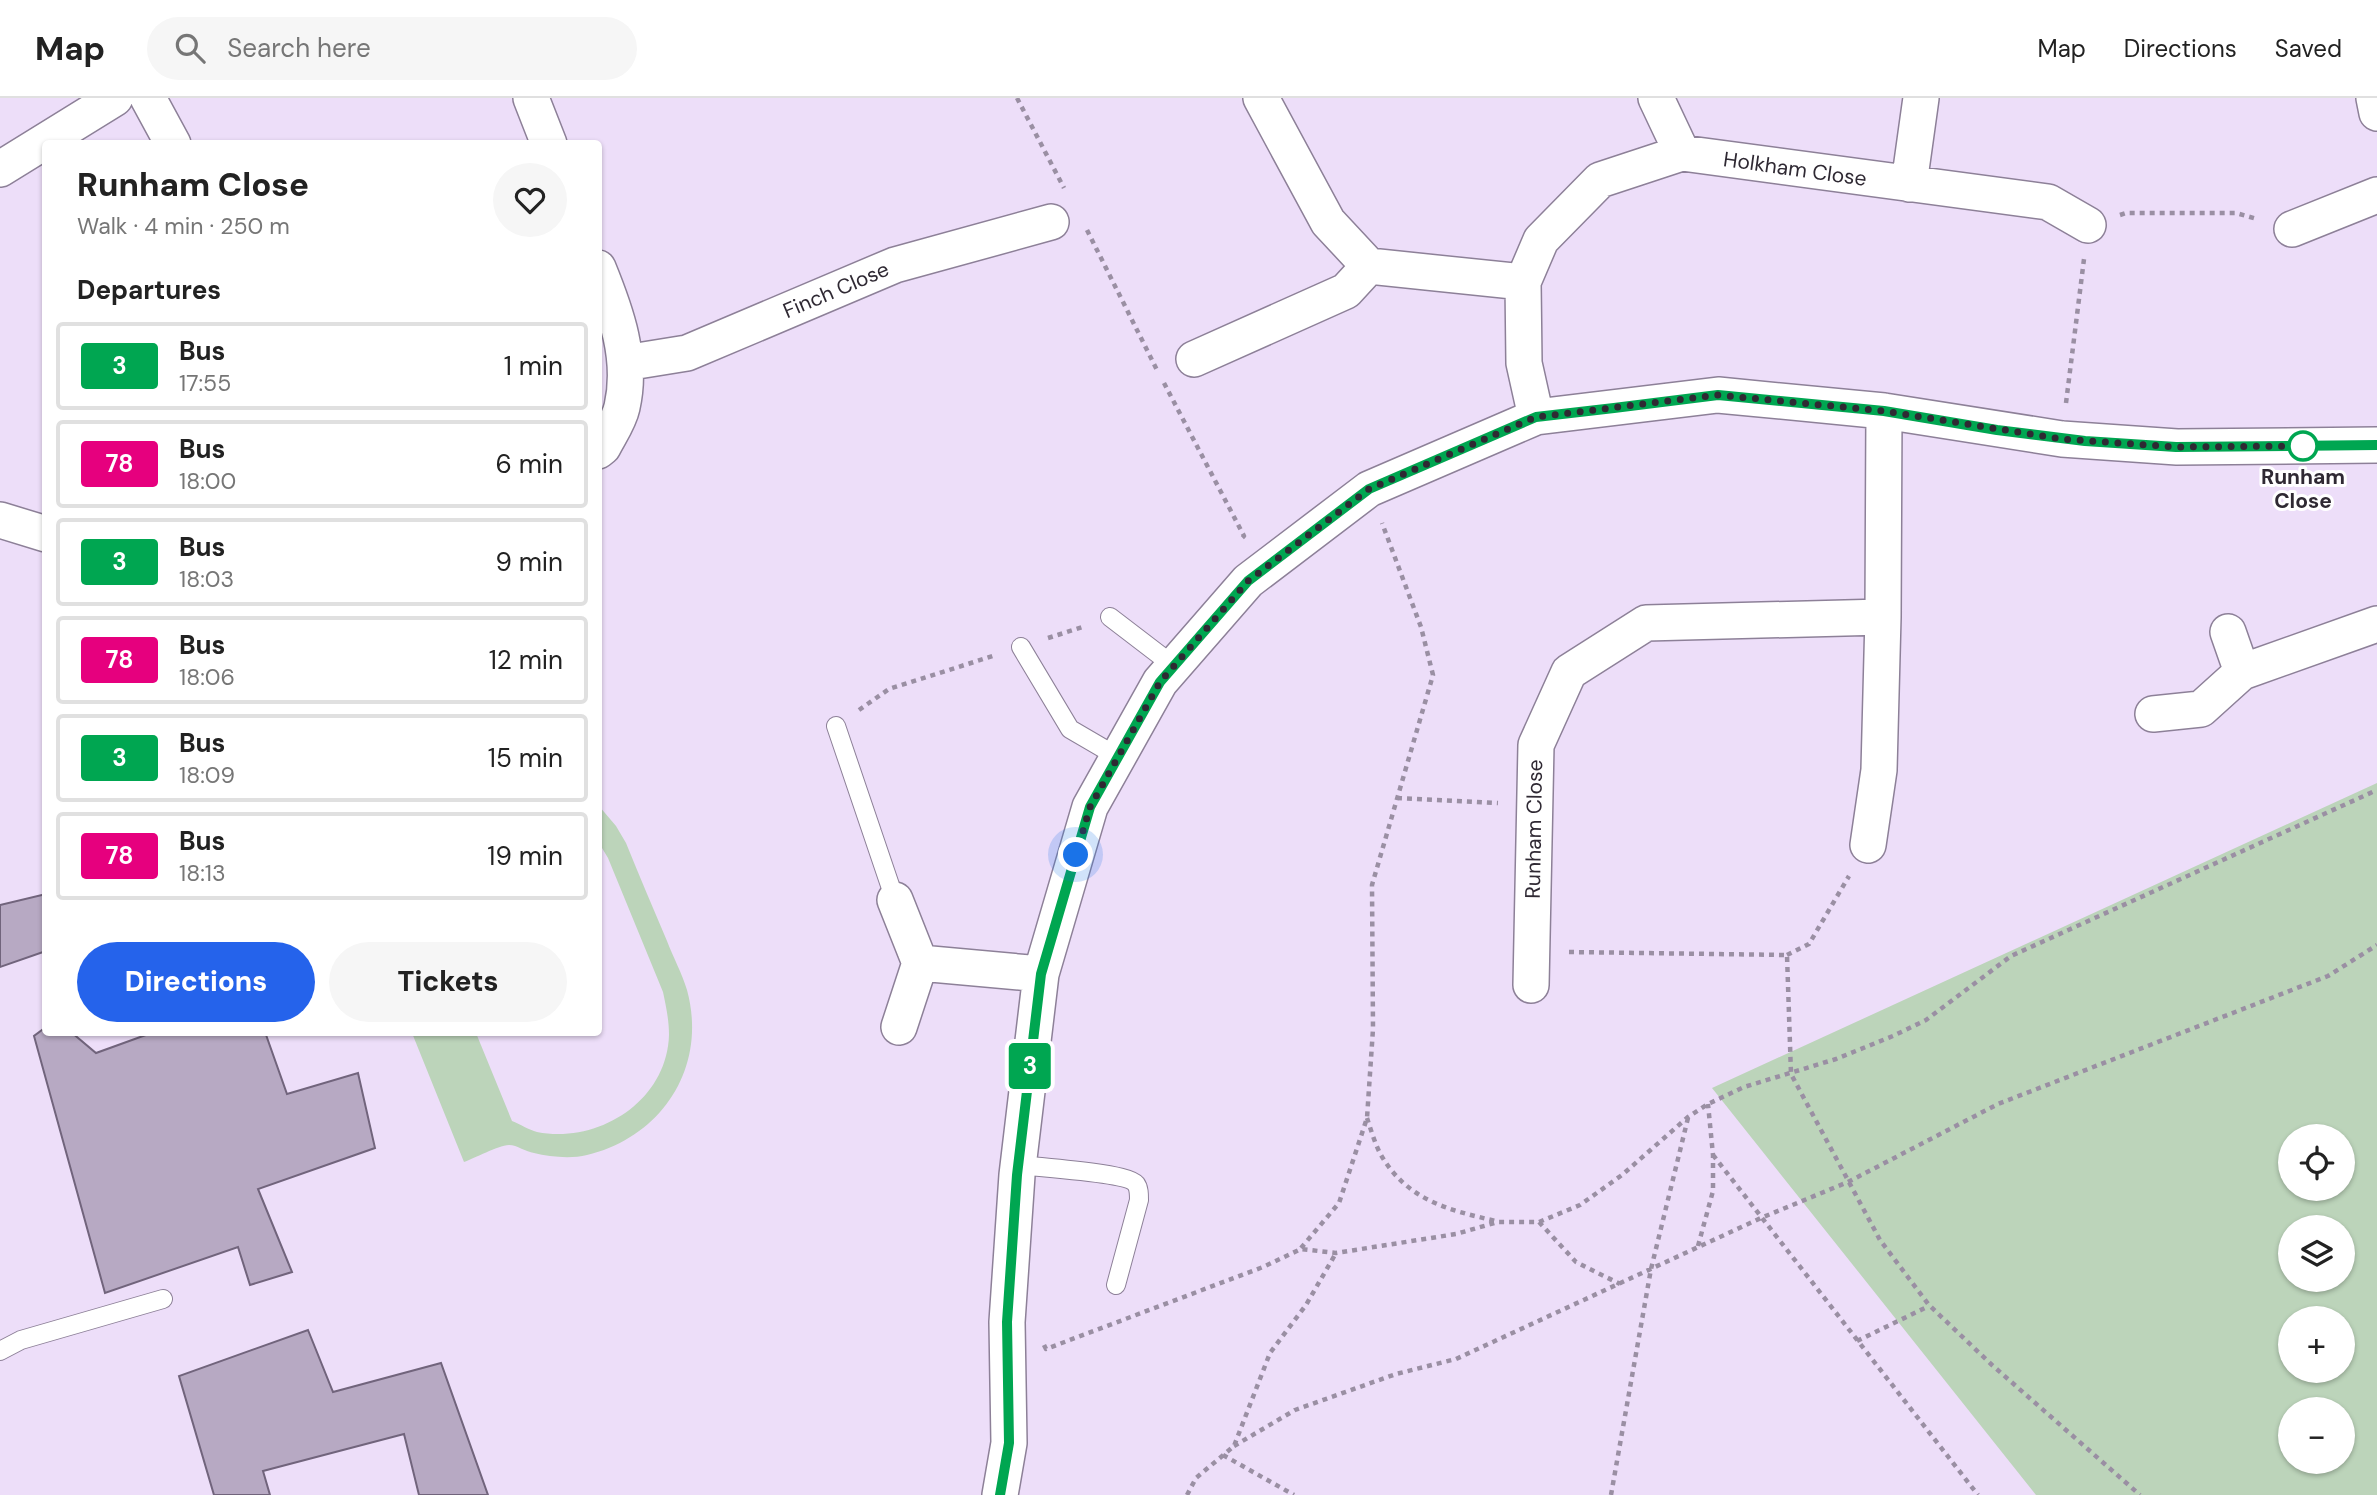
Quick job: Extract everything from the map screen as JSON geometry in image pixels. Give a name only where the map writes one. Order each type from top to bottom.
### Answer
[{"type":"street","points":[[47,140],[115,98]]},
{"type":"street","points":[[148,98],[171,140]]},
{"type":"street","points":[[531,98],[547,140]]},
{"type":"street","points":[[1261,98],[1328,222],[1369,265],[1523,282]]},
{"type":"street","points":[[1656,98],[1682,153]]},
{"type":"street","points":[[1909,184],[1921,98]]},
{"type":"street","points":[[2374,98],[2377,113]]},
{"type":"street","points":[[0,169],[42,143]]},
{"type":"street","name":"Holkham Close","points":[[1536,417],[1524,363],[1523,282],[1541,240],[1600,180],[1682,153],[2048,202],[2088,225]]},
{"type":"street","points":[[2292,229],[2377,195]]},
{"type":"street","name":"Finch Close","points":[[625,363],[687,353],[895,265],[1067,214]]},
{"type":"street","points":[[1194,359],[1346,290],[1369,265]]},
{"type":"street","points":[[602,278],[618,317],[625,363],[622,408],[602,448]]},
{"type":"street","points":[[1000,1495],[1009,1443],[1007,1322],[1018,1165],[1041,974],[1090,807],[1160,682],[1248,581],[1369,489],[1536,417],[1718,395],[1884,411],[2062,439],[2176,447],[2377,445]]},
{"type":"street","points":[[1868,845],[1880,770],[1884,411]]},
{"type":"street","points":[[0,520],[42,533]]},
{"type":"street","name":"Runham Close","points":[[1531,968],[1536,745],[1569,673],[1646,623],[1883,617]]},
{"type":"street","points":[[2153,714],[2201,709],[2242,673],[2377,624]]},
{"type":"street","points":[[2228,632],[2242,673]]},
{"type":"street","points":[[895,900],[920,963],[898,1027]]},
{"type":"street","points":[[920,963],[1041,974]]},
{"type":"lane","points":[[1110,617],[1174,666]]},
{"type":"lane","points":[[1021,648],[1070,729],[1118,757]]},
{"type":"lane","points":[[836,726],[895,900]]},
{"type":"lane","points":[[1018,1165],[1110,1175],[1135,1183],[1139,1200],[1116,1285]]},
{"type":"lane","points":[[0,1351],[21,1340],[163,1298]]},
{"type":"path","points":[[1017,98],[1067,214],[1244,536],[1235,545]]},
{"type":"path","points":[[2062,439],[2088,225],[2126,213],[2236,213],[2292,229]]},
{"type":"path","points":[[1007,1322],[1035,1322],[1046,1349],[1263,1267],[1300,1249],[1339,1203],[1367,1118],[1373,1029],[1372,885],[1433,675],[1421,627],[1369,489]]},
{"type":"path","points":[[836,726],[889,689],[1110,617]]},
{"type":"path","points":[[1367,1118],[1380,1153],[1394,1174],[1412,1191],[1448,1210],[1498,1222],[1539,1222],[1580,1205],[1622,1175],[1688,1117],[1707,1104],[1744,1087],[1836,1059],[1926,1020],[2011,956],[2377,790]]},
{"type":"path","points":[[1397,798],[1534,805]]},
{"type":"path","points":[[1531,968],[1787,955],[1809,944],[1868,845]]},
{"type":"path","points":[[1187,1495],[1196,1478],[1234,1446],[1295,1410],[1396,1374],[1456,1359],[1761,1218],[1848,1182],[1998,1104],[2328,975],[2377,945]]},
{"type":"path","points":[[1787,955],[1791,1074],[1880,1240],[1929,1306],[2140,1495]]},
{"type":"path","points":[[1698,1247],[1713,1191],[1713,1154],[1707,1104]]},
{"type":"path","points":[[1611,1495],[1651,1269],[1688,1117]]},
{"type":"path","points":[[1713,1154],[1978,1495]]},
{"type":"path","points":[[1300,1249],[1336,1253],[1456,1234],[1498,1222]]},
{"type":"path","points":[[1539,1222],[1576,1262],[1620,1283]]},
{"type":"path","points":[[1234,1446],[1269,1353],[1306,1306],[1336,1253]]},
{"type":"path","points":[[1857,1341],[1929,1306]]},
{"type":"path","points":[[1223,1455],[1294,1495]]},
{"type":"green space","points":[[2377,783],[2377,1495],[2036,1495],[1712,1088]]},
{"type":"green space","points":[[602,810],[626,843],[687,990],[692,1018],[691,1046],[673,1095],[657,1115],[637,1132],[614,1146],[587,1155],[554,1156],[509,1145],[464,1162],[413,1036],[477,1036],[512,1121],[537,1132],[560,1134],[584,1131],[605,1124],[626,1113],[643,1098],[656,1080],[665,1059],[669,1035],[663,992],[602,848]]},
{"type":"building","points":[[42,895],[42,952],[0,967],[0,905]]},
{"type":"building","points":[[42,1030],[42,1036],[76,1036],[96,1053],[143,1036],[266,1036],[287,1094],[358,1073],[375,1148],[258,1189],[292,1272],[250,1285],[238,1247],[105,1293],[34,1036]]},
{"type":"building","points":[[308,1330],[333,1392],[441,1363],[488,1495],[419,1495],[404,1434],[263,1471],[270,1495],[214,1495],[179,1376]]},
{"type":"bus line","name":"3","points":[[1000,1495],[1009,1443],[1007,1322],[1017,1175],[1041,974],[1090,807],[1160,682],[1248,581],[1369,489],[1536,417],[1718,395],[1884,411],[1997,430],[2085,441],[2176,447],[2377,445]]},
{"type":"place","name":"Runham Close","points":[[2303,446]]},
{"type":"route","points":[[1076,855],[1090,807],[1160,682],[1248,581],[1369,489],[1536,417],[1718,395],[1884,411],[2062,439],[2176,447],[2303,446]]}]
